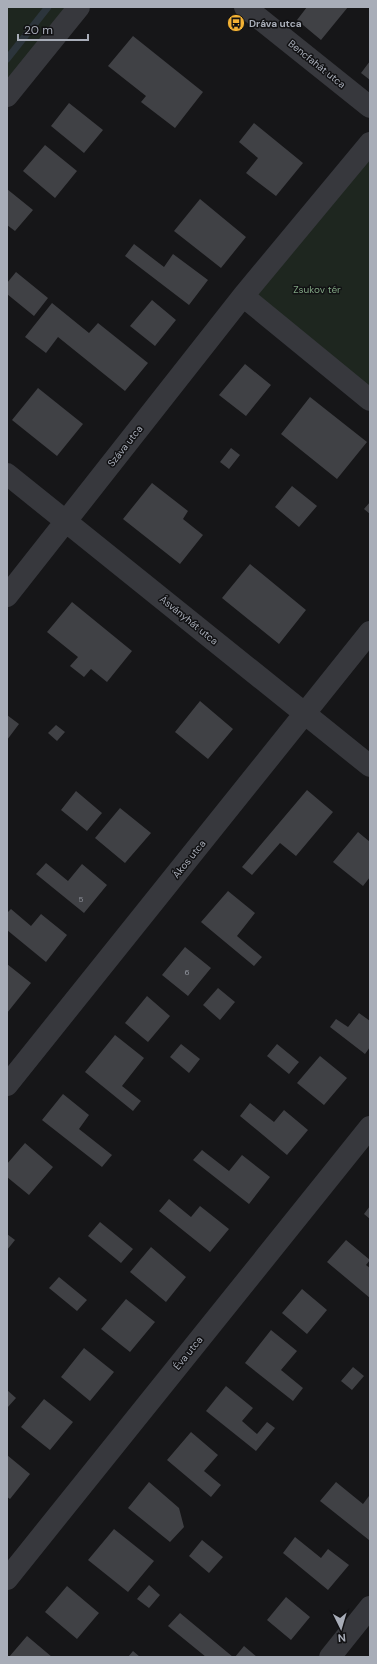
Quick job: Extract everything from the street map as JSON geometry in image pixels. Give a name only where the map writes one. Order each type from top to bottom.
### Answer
[{"type":"street","points":[[7,96],[79,7]]},
{"type":"street","name":"Bencfahát utca","points":[[245,7],[370,106]]},
{"type":"street","points":[[370,143],[243,296],[370,400]]},
{"type":"street","name":"Száva utca","points":[[7,596],[243,296]]},
{"type":"street","name":"Ásványhát utca","points":[[7,474],[67,520],[304,714],[370,766]]},
{"type":"street","name":"Ákos utca","points":[[7,1085],[370,632]]},
{"type":"street","name":"Éva utca","points":[[7,1580],[370,1127]]},
{"type":"street","points":[[330,1657],[370,1607]]},
{"type":"green space","points":[[7,7],[67,7],[7,83]]},
{"type":"green space","name":"Zsukov tér","points":[[370,143],[370,400],[243,296]]},
{"type":"building","points":[[307,7],[348,7],[321,40],[297,20]]},
{"type":"building","points":[[133,36],[203,92],[175,128],[141,102],[146,96],[108,66]]},
{"type":"building","points":[[370,61],[370,80],[361,73]]},
{"type":"building","points":[[69,103],[103,130],[84,153],[51,126]]},
{"type":"building","points":[[254,123],[303,163],[276,196],[246,173],[258,158],[239,142]]},
{"type":"building","points":[[45,145],[77,171],[55,198],[23,171]]},
{"type":"building","points":[[7,189],[33,210],[15,231],[7,225]]},
{"type":"building","points":[[200,199],[246,237],[221,268],[174,231]]},
{"type":"building","points":[[134,244],[164,267],[173,254],[208,280],[189,305],[125,256]]},
{"type":"building","points":[[16,272],[48,298],[34,316],[7,294],[7,283]]},
{"type":"building","points":[[152,300],[176,320],[155,346],[130,326]]},
{"type":"building","points":[[52,303],[89,333],[98,323],[148,363],[125,391],[58,337],[46,353],[25,337]]},
{"type":"building","points":[[245,364],[271,385],[246,416],[219,395]]},
{"type":"building","points":[[38,388],[83,424],[57,456],[12,420]]},
{"type":"building","points":[[310,397],[367,442],[337,479],[281,434]]},
{"type":"building","points":[[231,448],[240,455],[229,469],[220,462]]},
{"type":"building","points":[[152,483],[188,511],[183,519],[203,535],[180,564],[123,519]]},
{"type":"building","points":[[292,486],[317,506],[299,527],[275,507]]},
{"type":"building","points":[[370,502],[370,514],[364,509]]},
{"type":"building","points":[[250,564],[306,610],[279,644],[222,598]]},
{"type":"building","points":[[72,602],[132,651],[107,682],[91,669],[84,677],[70,666],[78,657],[47,632]]},
{"type":"building","points":[[200,701],[233,729],[208,759],[175,732]]},
{"type":"building","points":[[7,715],[19,724],[7,740]]},
{"type":"building","points":[[56,725],[65,732],[57,741],[48,733]]},
{"type":"building","points":[[307,790],[333,812],[296,856],[280,843],[252,875],[242,867]]},
{"type":"building","points":[[76,791],[102,813],[87,831],[61,810]]},
{"type":"building","points":[[120,808],[151,833],[125,863],[95,838]]},
{"type":"building","points":[[358,832],[370,842],[370,877],[363,886],[333,862]]},
{"type":"building","points":[[46,863],[68,881],[82,864],[107,885],[84,913],[36,874]]},
{"type":"building","points":[[228,891],[255,913],[237,936],[262,957],[254,966],[201,922]]},
{"type":"building","points":[[11,909],[31,926],[41,914],[67,935],[46,962],[7,930],[7,913]]},
{"type":"building","points":[[185,947],[211,968],[188,996],[162,975]]},
{"type":"building","points":[[7,964],[31,983],[7,1013]]},
{"type":"building","points":[[218,988],[235,1002],[220,1020],[203,1005]]},
{"type":"building","points":[[147,996],[170,1016],[148,1042],[125,1023]]},
{"type":"building","points":[[359,1013],[370,1021],[370,1047],[365,1054],[330,1027],[336,1019],[348,1027]]},
{"type":"building","points":[[115,1035],[144,1058],[122,1086],[141,1101],[133,1111],[85,1072]]},
{"type":"building","points":[[181,1044],[200,1059],[189,1073],[170,1057]]},
{"type":"building","points":[[277,1044],[299,1062],[289,1074],[267,1056]]},
{"type":"building","points":[[320,1056],[347,1078],[324,1105],[297,1083]]},
{"type":"building","points":[[63,1094],[89,1115],[79,1129],[112,1155],[102,1167],[42,1120]]},
{"type":"building","points":[[250,1103],[274,1122],[284,1110],[308,1130],[287,1155],[240,1116]]},
{"type":"building","points":[[25,1143],[53,1167],[29,1195],[7,1177],[7,1164]]},
{"type":"building","points":[[202,1150],[229,1171],[242,1155],[270,1177],[249,1204],[193,1160]]},
{"type":"building","points":[[169,1199],[191,1217],[200,1206],[229,1229],[210,1252],[159,1211]]},
{"type":"building","points":[[370,1206],[370,1219],[364,1214]]},
{"type":"building","points":[[100,1222],[133,1249],[121,1263],[88,1236]]},
{"type":"building","points":[[7,1234],[15,1240],[7,1250]]},
{"type":"building","points":[[346,1240],[370,1260],[366,1265],[370,1268],[370,1298],[327,1262]]},
{"type":"building","points":[[151,1247],[186,1277],[166,1302],[130,1272]]},
{"type":"building","points":[[59,1277],[87,1300],[77,1311],[49,1288]]},
{"type":"building","points":[[302,1289],[327,1310],[307,1334],[282,1313]]},
{"type":"building","points":[[126,1299],[155,1322],[130,1352],[101,1329]]},
{"type":"building","points":[[271,1330],[297,1351],[281,1370],[303,1388],[293,1401],[245,1363]]},
{"type":"building","points":[[84,1348],[114,1372],[90,1401],[61,1377]]},
{"type":"building","points":[[353,1367],[364,1376],[352,1390],[341,1381]]},
{"type":"building","points":[[226,1386],[253,1408],[242,1421],[257,1434],[267,1422],[275,1428],[256,1451],[206,1411]]},
{"type":"building","points":[[7,1390],[16,1398],[7,1408]]},
{"type":"building","points":[[44,1399],[73,1422],[50,1450],[21,1427]]},
{"type":"building","points":[[191,1432],[218,1455],[204,1471],[221,1485],[211,1497],[167,1460]]},
{"type":"building","points":[[7,1455],[30,1474],[10,1499],[7,1497]]},
{"type":"building","points":[[149,1482],[179,1508],[184,1527],[170,1542],[128,1508]]},
{"type":"building","points":[[336,1482],[363,1504],[369,1496],[370,1497],[369,1540],[320,1501]]},
{"type":"building","points":[[114,1529],[154,1561],[128,1592],[88,1560]]},
{"type":"building","points":[[295,1537],[321,1558],[328,1549],[349,1565],[328,1590],[283,1553]]},
{"type":"building","points":[[202,1540],[223,1557],[209,1573],[189,1556]]},
{"type":"building","points":[[149,1585],[160,1595],[149,1608],[137,1599]]},
{"type":"building","points":[[67,1586],[99,1613],[77,1639],[45,1612]]},
{"type":"building","points":[[286,1597],[310,1617],[291,1640],[267,1620]]},
{"type":"building","points":[[180,1613],[233,1657],[206,1657],[168,1626]]},
{"type":"building","points":[[27,1636],[52,1657],[9,1657]]},
{"type":"building","points":[[244,1646],[257,1657],[235,1657]]},
{"type":"building","points":[[133,1651],[140,1657],[128,1657]]},
{"type":"waterway","points":[[7,59],[48,7]]},
{"type":"place","name":"Dráva utca","points":[[236,23]]}]
